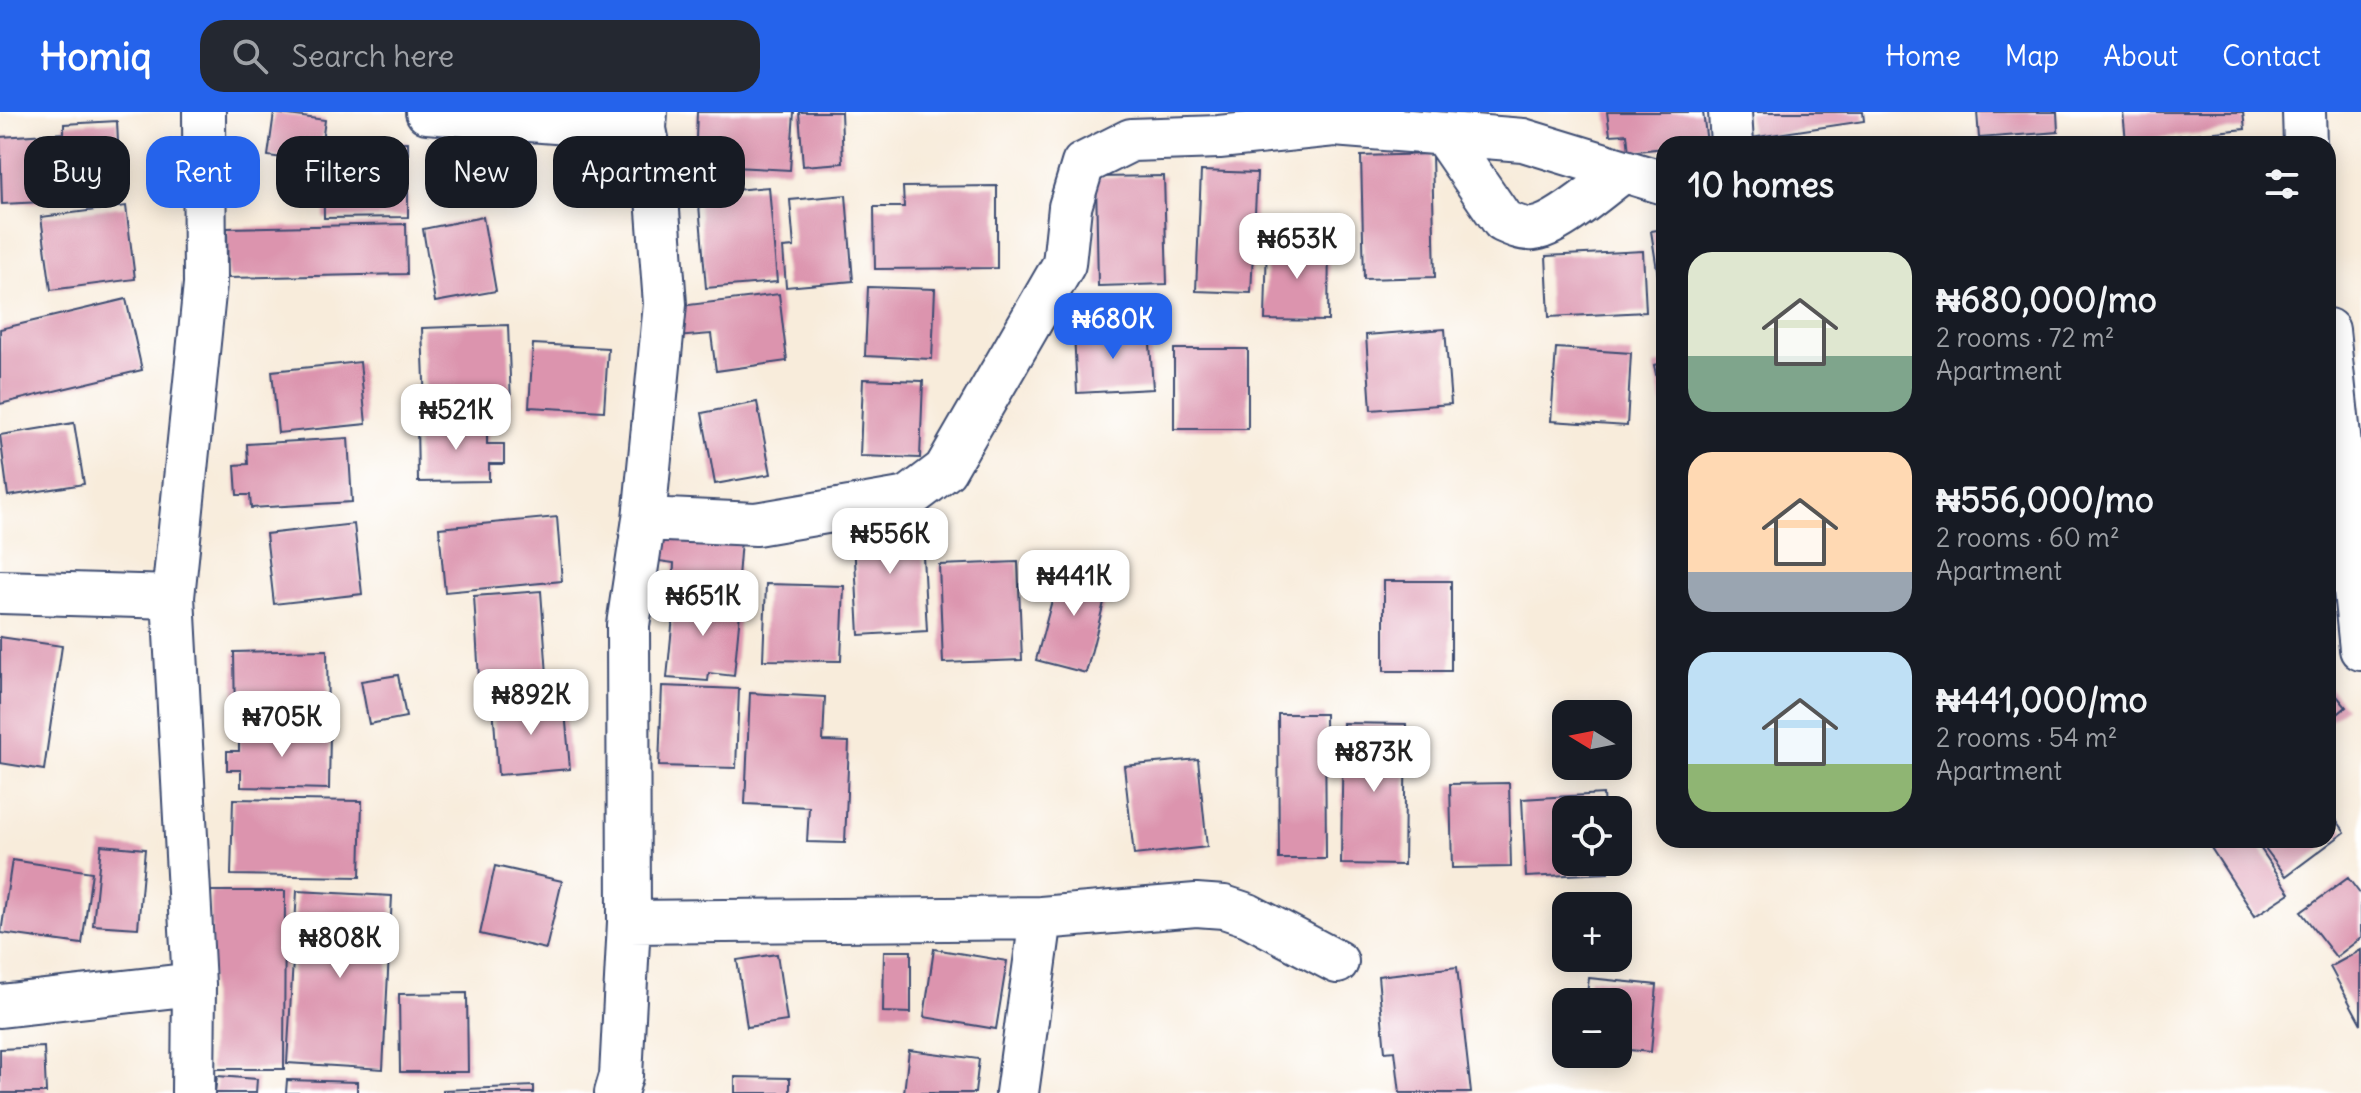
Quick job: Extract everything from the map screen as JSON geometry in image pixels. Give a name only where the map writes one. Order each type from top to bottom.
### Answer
[{"type":"street","points":[[193,1093],[194,984],[173,597],[205,284],[204,112]]},
{"type":"street","points":[[427,112],[645,121],[656,184],[665,304],[644,519],[628,625],[629,922],[621,1076],[616,1093]]},
{"type":"street","points":[[1730,112],[1732,136]]},
{"type":"street","points":[[2304,112],[2305,136]]},
{"type":"street","points":[[644,519],[756,524],[908,498],[945,470],[1064,264],[1070,207],[1083,164],[1131,140],[1219,137],[1334,125],[1450,124],[1523,140],[1656,181]]},
{"type":"street","points":[[1450,124],[1503,221],[1517,227],[1532,230],[1548,225],[1622,172]]},
{"type":"street","points":[[2336,407],[2361,649]]},
{"type":"street","points":[[0,592],[173,597]]},
{"type":"street","points":[[629,922],[1041,918],[1196,905],[1224,907],[1248,915],[1337,962]]},
{"type":"street","points":[[1017,1093],[1041,918]]},
{"type":"street","points":[[0,1006],[194,984]]},
{"type":"building","points":[[697,112],[794,112],[790,170],[745,168],[745,136],[696,136]]},
{"type":"building","points":[[799,112],[841,112],[843,163],[803,166]]},
{"type":"building","points":[[1607,112],[1703,112],[1706,136],[1656,136],[1656,149],[1629,152],[1627,134],[1610,135]]},
{"type":"building","points":[[1748,112],[1863,112],[1864,121],[1751,136]]},
{"type":"building","points":[[1977,112],[2057,112],[2058,132],[1979,136]]},
{"type":"building","points":[[2123,112],[2243,112],[2245,129],[2176,136],[2125,136]]},
{"type":"building","points":[[274,113],[325,120],[323,136],[276,136],[276,157],[268,156]]},
{"type":"building","points":[[117,121],[118,136],[24,136],[24,203],[2,204],[0,137],[64,133],[64,124]]},
{"type":"building","points":[[1432,154],[1435,277],[1364,279],[1361,156]]},
{"type":"building","points":[[1201,171],[1257,173],[1251,293],[1196,291]]},
{"type":"building","points":[[1164,176],[1167,284],[1098,286],[1096,177]]},
{"type":"building","points":[[997,186],[997,268],[875,269],[874,207],[904,207],[903,187]]},
{"type":"building","points":[[769,187],[777,282],[706,288],[699,208],[745,208],[745,189]]},
{"type":"building","points":[[846,195],[853,281],[786,287],[783,248],[794,247],[790,200]]},
{"type":"building","points":[[126,208],[135,279],[51,290],[41,217]]},
{"type":"building","points":[[324,208],[408,208],[408,217],[324,218]]},
{"type":"building","points":[[483,217],[496,291],[435,302],[423,229]]},
{"type":"building","points":[[406,224],[407,274],[228,278],[227,228]]},
{"type":"building","points":[[1656,230],[1656,263],[1651,231]]},
{"type":"building","points":[[1267,240],[1329,241],[1328,321],[1265,320]]},
{"type":"building","points":[[1643,251],[1646,312],[1549,317],[1546,256]]},
{"type":"building","points":[[868,287],[935,289],[932,359],[865,356]]},
{"type":"building","points":[[779,294],[787,361],[716,371],[711,334],[676,337],[672,307]]},
{"type":"building","points":[[126,299],[142,370],[0,404],[0,329]]},
{"type":"building","points":[[508,325],[511,404],[425,407],[422,328]]},
{"type":"building","points":[[1149,328],[1153,389],[1077,393],[1074,332]]},
{"type":"building","points":[[1445,329],[1451,404],[1371,410],[1366,335]]},
{"type":"building","points":[[533,344],[608,348],[604,411],[529,407]]},
{"type":"building","points":[[1556,348],[1631,353],[1627,426],[1551,421]]},
{"type":"building","points":[[1174,349],[1248,349],[1248,429],[1174,429]]},
{"type":"building","points":[[360,362],[366,424],[278,433],[272,371]]},
{"type":"building","points":[[863,379],[923,381],[920,458],[860,456]]},
{"type":"building","points":[[757,402],[771,474],[715,484],[702,413]]},
{"type":"building","points":[[487,420],[487,444],[504,444],[504,464],[489,464],[489,481],[418,482],[417,422]]},
{"type":"building","points":[[74,423],[84,484],[8,496],[0,435]]},
{"type":"building","points":[[348,438],[352,502],[251,508],[250,495],[237,495],[235,465],[248,464],[247,444]]},
{"type":"building","points":[[557,517],[562,581],[445,592],[439,528]]},
{"type":"building","points":[[921,518],[927,631],[859,635],[853,522]]},
{"type":"building","points":[[354,524],[362,594],[274,604],[266,534]]},
{"type":"building","points":[[661,534],[741,540],[737,590],[673,585],[674,563],[659,561]]},
{"type":"building","points":[[1018,562],[1022,660],[943,663],[939,565]]},
{"type":"building","points":[[1062,563],[1111,575],[1086,673],[1036,660]]},
{"type":"building","points":[[1384,581],[1451,581],[1451,671],[1384,671]]},
{"type":"building","points":[[766,584],[844,586],[841,661],[763,660]]},
{"type":"building","points":[[541,591],[547,675],[479,679],[474,596]]},
{"type":"building","points":[[675,596],[741,602],[734,676],[709,673],[708,681],[667,678]]},
{"type":"building","points":[[0,637],[62,646],[44,770],[0,763]]},
{"type":"building","points":[[327,650],[328,719],[235,721],[234,652]]},
{"type":"building","points":[[398,675],[406,717],[369,724],[361,681]]},
{"type":"building","points":[[662,686],[739,689],[736,768],[659,766]]},
{"type":"building","points":[[750,693],[825,697],[823,741],[849,742],[845,843],[807,842],[809,807],[745,804]]},
{"type":"building","points":[[2336,695],[2346,707],[2336,715]]},
{"type":"building","points":[[564,699],[570,769],[498,775],[493,705]]},
{"type":"building","points":[[1278,714],[1325,714],[1326,859],[1279,859]]},
{"type":"building","points":[[1343,723],[1406,724],[1404,865],[1341,864]]},
{"type":"building","points":[[239,730],[330,732],[329,789],[241,787],[241,770],[227,770],[227,751],[239,751]]},
{"type":"building","points":[[1198,759],[1207,847],[1134,855],[1124,766]]},
{"type":"building","points":[[1509,783],[1511,867],[1452,868],[1450,784]]},
{"type":"building","points":[[1552,797],[1552,876],[1526,877],[1522,799]]},
{"type":"building","points":[[233,799],[362,801],[360,877],[231,875]]},
{"type":"building","points":[[2336,819],[2345,832],[2336,839]]},
{"type":"building","points":[[101,845],[145,849],[138,928],[93,925]]},
{"type":"building","points":[[2211,848],[2260,848],[2290,893],[2255,916]]},
{"type":"building","points":[[2265,848],[2324,848],[2286,876]]},
{"type":"building","points":[[12,860],[92,872],[82,944],[1,933]]},
{"type":"building","points":[[495,866],[562,881],[546,949],[480,934]]},
{"type":"building","points":[[2348,878],[2361,895],[2361,938],[2336,957],[2301,912]]},
{"type":"building","points":[[211,891],[285,891],[284,1069],[210,1069]]},
{"type":"building","points":[[297,891],[392,896],[383,1069],[287,1063]]},
{"type":"building","points":[[934,949],[1007,961],[996,1029],[924,1017]]},
{"type":"building","points":[[2361,950],[2361,1024],[2330,967]]},
{"type":"building","points":[[884,951],[911,951],[911,1013],[883,1012]]},
{"type":"building","points":[[777,954],[787,1021],[747,1027],[737,960]]},
{"type":"building","points":[[1457,967],[1471,1093],[1400,1093],[1395,1051],[1385,1052],[1378,976]]},
{"type":"building","points":[[1589,978],[1657,985],[1651,1052],[1632,1050],[1632,988],[1588,988]]},
{"type":"building","points":[[467,993],[468,1072],[400,1072],[399,994]]},
{"type":"building","points":[[44,1047],[46,1093],[0,1093],[0,1049]]},
{"type":"building","points":[[909,1050],[979,1059],[975,1093],[904,1093]]},
{"type":"building","points":[[217,1076],[257,1079],[256,1093],[215,1093]]},
{"type":"building","points":[[735,1077],[790,1078],[790,1093],[735,1093]]},
{"type":"building","points":[[287,1080],[357,1082],[357,1093],[286,1093]]},
{"type":"building","points":[[534,1086],[534,1093],[443,1093],[443,1090]]}]
